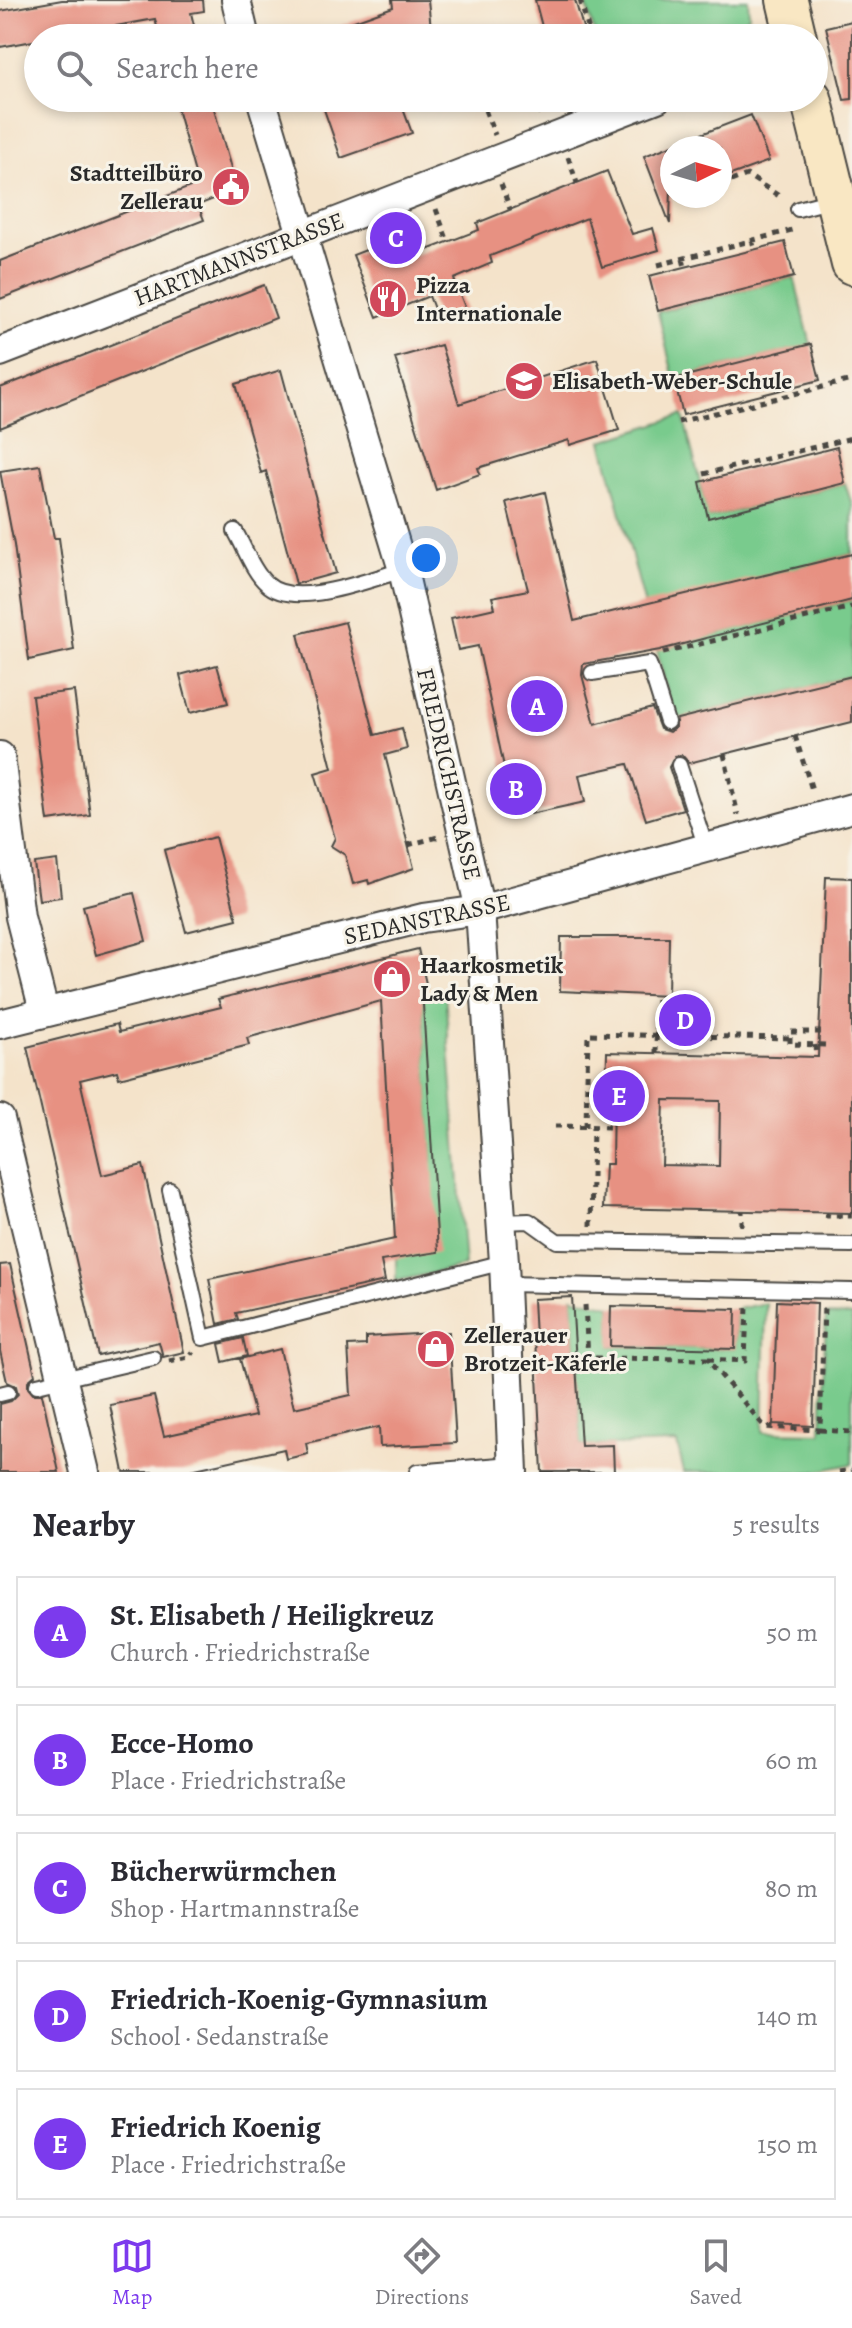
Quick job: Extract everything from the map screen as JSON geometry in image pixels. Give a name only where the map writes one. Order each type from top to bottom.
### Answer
[{"type":"street","points":[[236,0],[242,24]]},
{"type":"street","points":[[787,0],[793,24]]},
{"type":"street","name":"FRIEDRICHSTRASSE","points":[[265,112],[403,570],[480,910],[504,1273],[512,1468]]},
{"type":"street","name":"HARTMANNSTRASSE","points":[[0,352],[620,112]]},
{"type":"street","points":[[813,112],[825,208],[852,264]]},
{"type":"street","points":[[0,756],[20,917],[44,1011]]},
{"type":"street","name":"SEDANSTRASSE","points":[[0,1024],[423,918],[480,910],[852,808]]},
{"type":"street","points":[[0,1119],[50,1382],[85,1472]]},
{"type":"lane","points":[[235,531],[265,583],[279,594],[310,595],[403,570]]},
{"type":"lane","points":[[592,673],[649,664],[667,722]]},
{"type":"lane","points":[[679,765],[706,848]]},
{"type":"lane","points":[[170,1190],[203,1338],[504,1273],[584,1286],[852,1291]]},
{"type":"lane","points":[[501,1222],[529,1221],[557,1241],[852,1245]]},
{"type":"lane","points":[[50,1382],[158,1360]]},
{"type":"lane","points":[[417,1472],[512,1468]]},
{"type":"path","points":[[580,0],[587,24]]},
{"type":"path","points":[[486,112],[491,124]]},
{"type":"path","points":[[571,164],[577,183]]},
{"type":"path","points":[[732,179],[744,173],[825,208]]},
{"type":"path","points":[[503,190],[510,209]]},
{"type":"path","points":[[658,265],[752,240],[825,208]]},
{"type":"path","points":[[439,216],[448,242]]},
{"type":"path","points":[[752,240],[755,250]]},
{"type":"path","points":[[683,259],[685,267]]},
{"type":"path","points":[[678,422],[787,392],[852,380]]},
{"type":"path","points":[[704,474],[734,470],[852,438]]},
{"type":"path","points":[[660,653],[848,605]]},
{"type":"path","points":[[795,736],[811,788]]},
{"type":"path","points":[[724,754],[737,810]]},
{"type":"path","points":[[408,845],[428,840]]},
{"type":"path","points":[[656,1053],[657,995]]},
{"type":"path","points":[[825,1045],[790,1044],[790,1032],[826,1032]]},
{"type":"path","points":[[591,1240],[588,1034],[790,1038]]},
{"type":"path","points":[[815,1045],[816,1057]]},
{"type":"path","points":[[555,1126],[613,1127]]},
{"type":"path","points":[[828,1213],[827,1216],[852,1216]]},
{"type":"path","points":[[584,1286],[588,1358],[745,1361],[748,1289]]},
{"type":"path","points":[[820,1430],[824,1290]]},
{"type":"path","points":[[158,1360],[189,1357]]},
{"type":"path","points":[[707,1359],[765,1427],[852,1432]]},
{"type":"path","points":[[839,1472],[852,1470]]},
{"type":"green space","points":[[585,0],[748,0],[749,16],[737,24],[592,24]]},
{"type":"green space","points":[[794,277],[811,345],[674,379],[658,312]]},
{"type":"green space","points":[[683,415],[709,518],[845,483],[852,505],[852,554],[645,606],[602,441]]},
{"type":"green space","points":[[852,600],[852,676],[674,720],[657,650]]},
{"type":"green space","points":[[445,992],[465,1266],[396,1281],[396,1258],[432,1160],[422,995]]},
{"type":"green space","points":[[572,1297],[611,1306],[611,1346],[735,1349],[736,1309],[766,1303],[763,1432],[821,1433],[826,1315],[852,1316],[852,1464],[813,1472],[684,1472],[677,1443],[581,1446]]},
{"type":"building","points":[[62,0],[203,0],[204,11],[191,13],[194,24],[156,24],[155,19],[127,24],[24,24],[24,43],[0,47],[0,11]]},
{"type":"building","points":[[392,0],[428,0],[431,24],[346,24],[393,7]]},
{"type":"building","points":[[535,0],[575,0],[582,24],[541,24]]},
{"type":"building","points":[[852,21],[852,99],[844,100],[828,27]]},
{"type":"building","points":[[178,112],[215,112],[237,190],[198,205],[204,220],[0,299],[0,261],[198,184]]},
{"type":"building","points":[[325,112],[404,112],[412,133],[341,158]]},
{"type":"building","points":[[751,115],[769,161],[732,175],[732,136],[696,136]]},
{"type":"building","points":[[660,150],[660,198],[644,156]]},
{"type":"building","points":[[607,171],[632,234],[653,228],[659,250],[602,267],[587,218],[490,256],[492,263],[454,279],[466,310],[438,319],[429,296],[377,317],[353,255],[407,234],[414,255],[479,230],[477,223]]},
{"type":"building","points":[[664,208],[670,208],[670,224]]},
{"type":"building","points":[[785,242],[794,277],[658,311],[649,276]]},
{"type":"building","points":[[264,285],[276,318],[0,428],[0,388]]},
{"type":"building","points":[[811,344],[820,380],[683,415],[674,379]]},
{"type":"building","points":[[441,345],[459,404],[597,359],[619,430],[570,445],[569,440],[478,468],[480,474],[436,490],[395,358]]},
{"type":"building","points":[[281,370],[336,573],[296,584],[266,471],[261,473],[236,384]]},
{"type":"building","points":[[837,447],[845,483],[708,518],[700,482]]},
{"type":"building","points":[[40,465],[54,538],[59,538],[74,650],[29,660],[14,545],[0,471]]},
{"type":"building","points":[[545,492],[574,621],[852,554],[852,600],[660,650],[583,664],[582,675],[595,724],[652,708],[660,729],[669,732],[675,728],[677,719],[852,676],[852,722],[689,763],[682,755],[675,756],[669,767],[683,809],[646,820],[628,764],[579,775],[585,802],[530,814],[524,787],[509,790],[478,646],[458,650],[451,618],[495,608],[492,597],[528,590],[506,502]]},
{"type":"building","points":[[345,622],[375,735],[402,728],[407,749],[385,755],[414,868],[369,884],[368,880],[353,884],[345,855],[331,846],[335,838],[315,773],[332,768],[298,634]]},
{"type":"building","points":[[217,665],[228,703],[190,713],[180,675]]},
{"type":"building","points":[[74,691],[90,815],[48,821],[32,696]]},
{"type":"building","points":[[215,837],[237,919],[186,932],[164,850]]},
{"type":"building","points":[[57,860],[61,897],[39,900],[34,863]]},
{"type":"building","points":[[826,877],[852,878],[852,1213],[603,1208],[605,1164],[612,1164],[613,1096],[606,1096],[607,1052],[818,1057]],"holes":[[[664,1100],[720,1101],[719,1166],[662,1165]]]},
{"type":"building","points":[[134,893],[146,941],[96,955],[83,906]]},
{"type":"building","points":[[561,937],[669,937],[668,996],[560,991]]},
{"type":"building","points":[[418,949],[427,988],[422,988],[438,1252],[381,1261],[385,1281],[236,1313],[238,1319],[218,1324],[209,1279],[395,1239],[381,1001],[247,1038],[249,1045],[119,1078],[117,1071],[80,1080],[102,1175],[143,1165],[184,1352],[163,1357],[159,1342],[98,1356],[27,1047],[117,1024],[119,1032],[221,1007],[218,999]]},
{"type":"building","points":[[10,1264],[35,1375],[28,1381],[28,1388],[33,1394],[42,1394],[59,1472],[0,1472],[0,1404],[11,1401],[18,1394],[16,1386],[7,1382],[0,1351],[0,1265]]},
{"type":"building","points":[[572,1297],[581,1446],[613,1445],[614,1472],[542,1472],[533,1299]]},
{"type":"building","points":[[777,1301],[817,1303],[813,1426],[773,1424]]},
{"type":"building","points":[[611,1306],[736,1309],[735,1349],[610,1346]]},
{"type":"building","points":[[449,1332],[456,1443],[380,1447],[379,1427],[306,1443],[308,1454],[286,1459],[284,1449],[182,1472],[124,1472],[110,1405],[154,1396],[164,1436],[255,1416],[240,1359],[280,1349],[294,1408],[351,1395],[348,1346],[366,1345],[366,1337]]},
{"type":"building","points":[[243,1338],[247,1356],[223,1362],[219,1344]]},
{"type":"place","name":"Stadtteilbüro Zellerau","points":[[231,187]]},
{"type":"place","name":"Bücherwürmchen","points":[[396,238]]},
{"type":"place","name":"Pizza Internationale","points":[[388,299]]},
{"type":"place","name":"Elisabeth-Weber-Schule","points":[[524,381]]},
{"type":"place","name":"St. Elisabeth / Heiligkreuz","points":[[537,706]]},
{"type":"place","name":"Ecce-Homo","points":[[516,789]]},
{"type":"place","name":"Haarkosmetik Lady & Men","points":[[392,979]]},
{"type":"place","name":"Friedrich-Koenig-Gymnasium","points":[[685,1020]]},
{"type":"place","name":"Friedrich Koenig","points":[[619,1096]]},
{"type":"place","name":"Zellerauer Brotzeit-Käferle","points":[[436,1349]]}]
